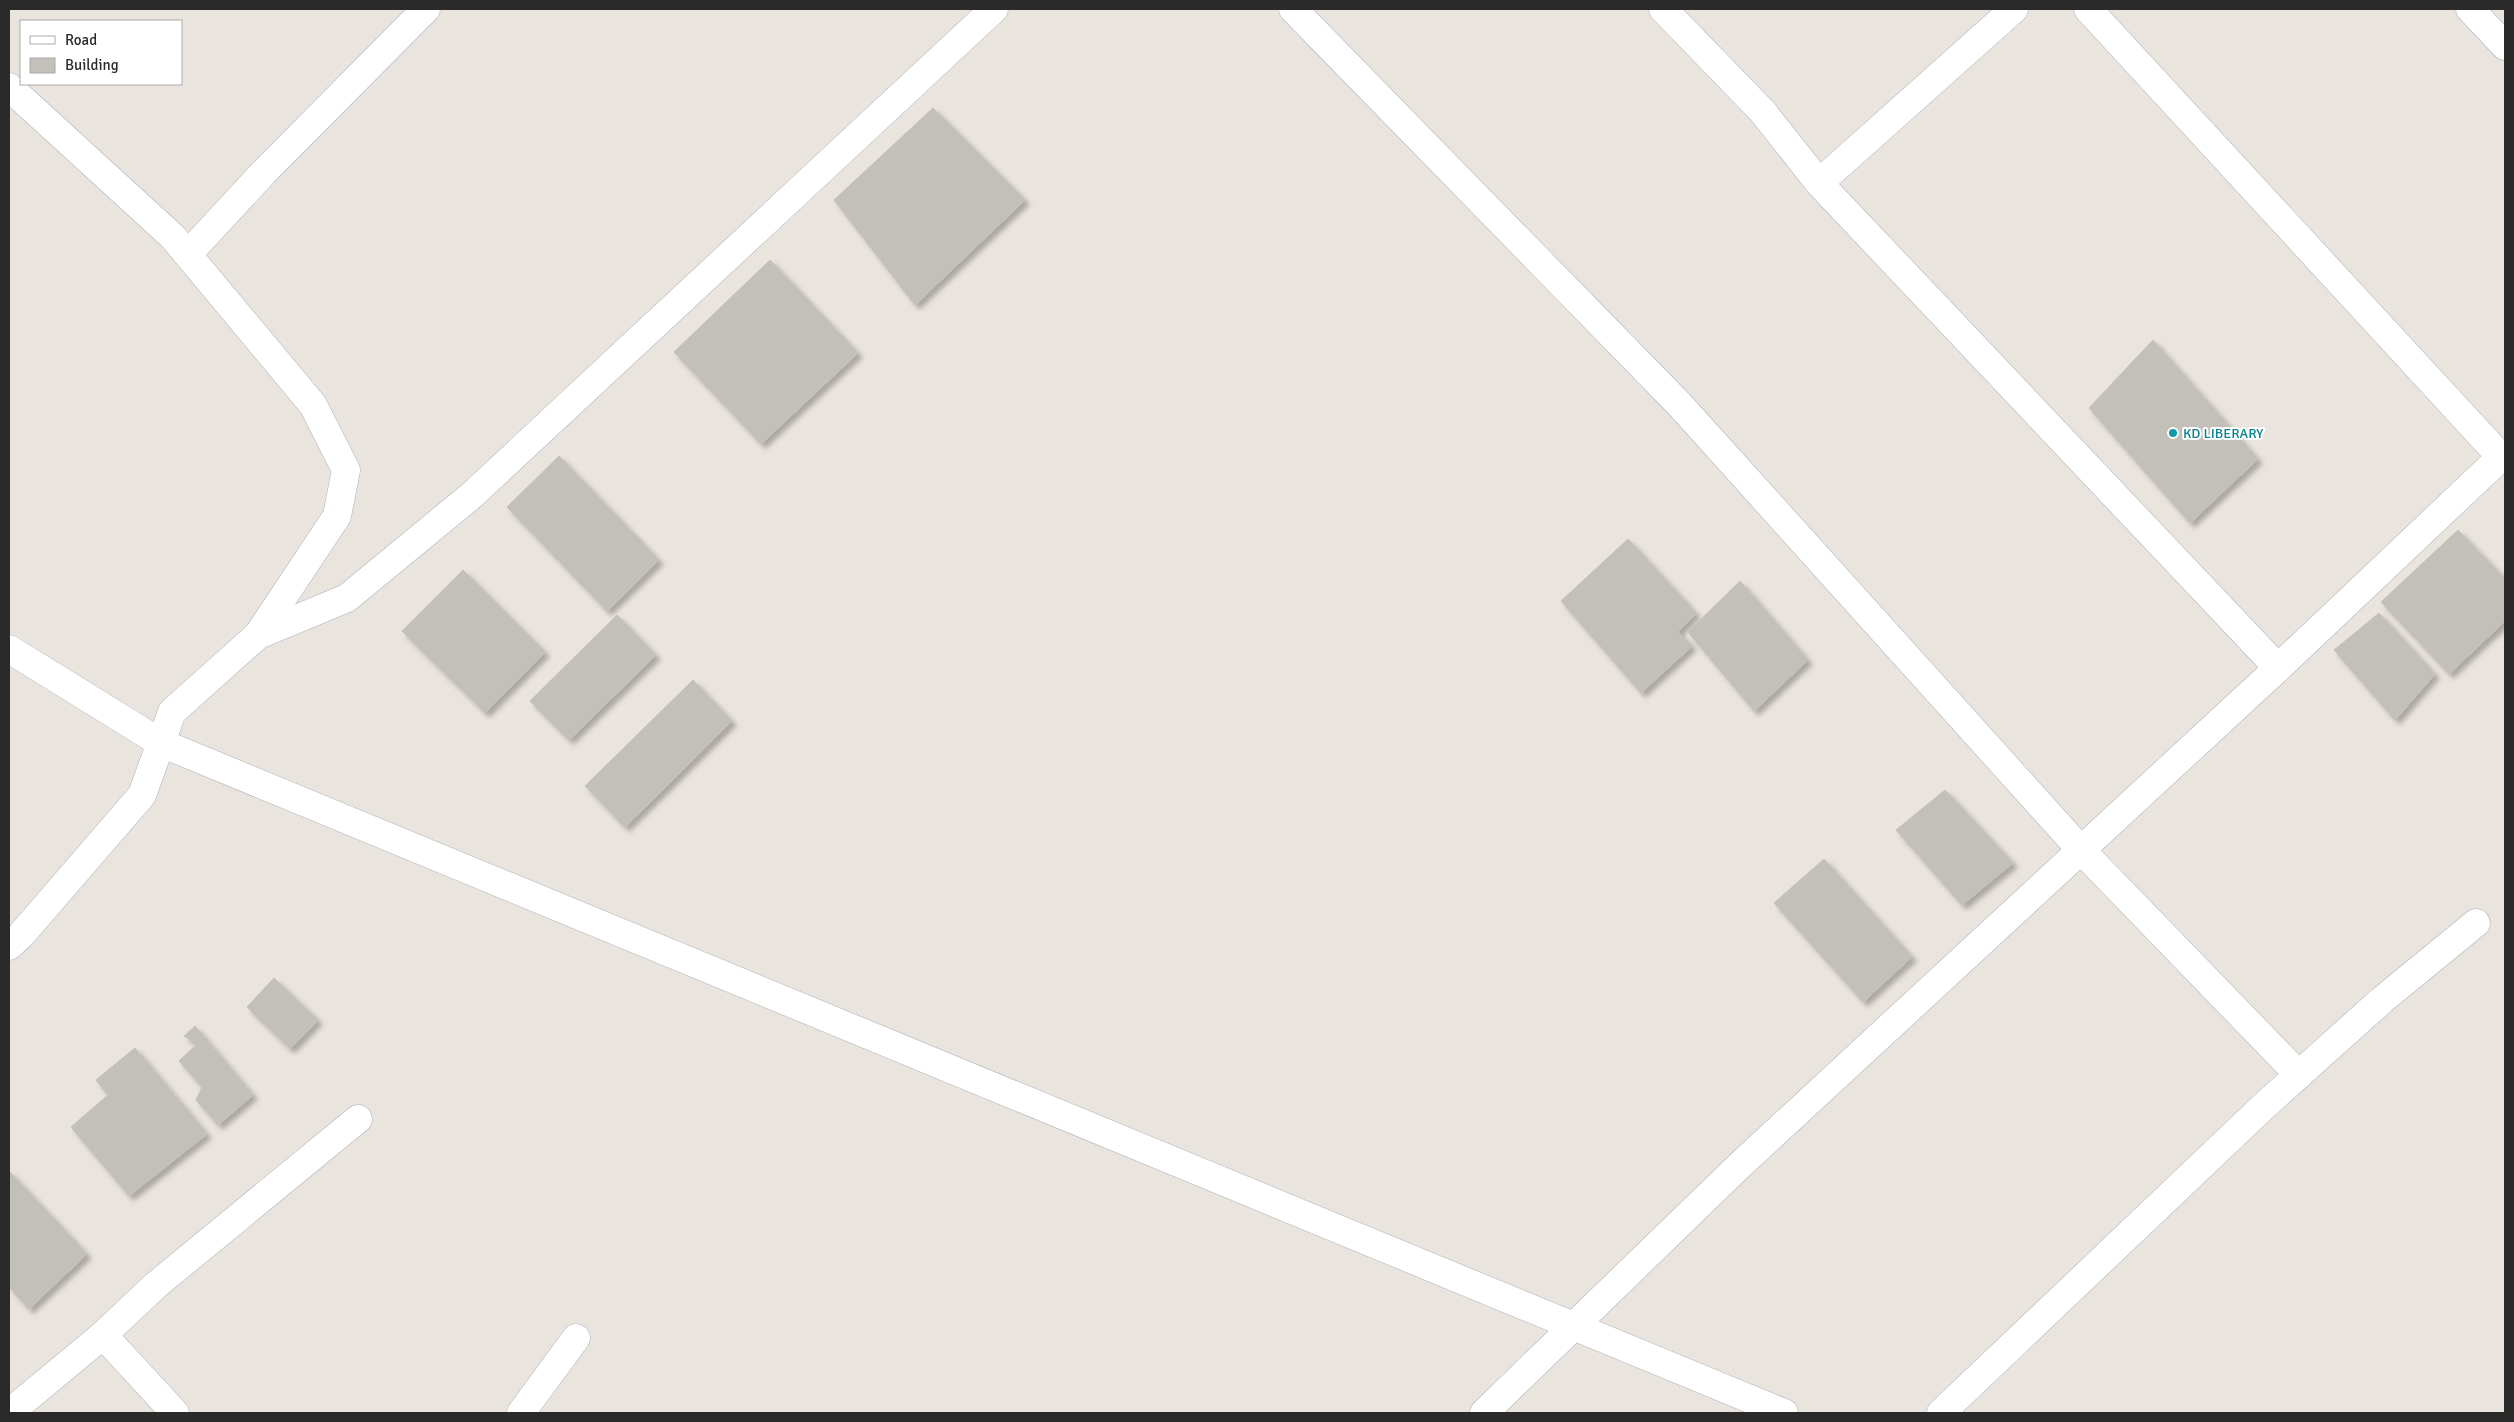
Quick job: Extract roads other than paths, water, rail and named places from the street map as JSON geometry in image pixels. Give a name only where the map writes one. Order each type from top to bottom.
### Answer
[{"type":"street","points":[[258,635],[347,598],[472,495],[994,9]]},
{"type":"street","points":[[1293,9],[1680,405],[2081,850],[2298,1075]]},
{"type":"street","points":[[1663,9],[1763,112],[1820,183],[2278,668]]},
{"type":"street","points":[[1820,183],[2014,9]]},
{"type":"street","points":[[1484,1413],[1739,1166],[2278,668],[2501,457],[2088,9]]},
{"type":"street","points":[[2470,9],[2505,46]]},
{"type":"street","points":[[188,254],[264,172],[420,11]]},
{"type":"street","points":[[9,87],[173,237],[188,254],[313,405],[346,470],[336,516],[258,635],[172,712],[142,795],[21,935],[9,946]]},
{"type":"street","points":[[9,648],[161,744],[1784,1413]]},
{"type":"street","points":[[1941,1413],[2116,1245],[2298,1075],[2382,1000],[2476,923]]},
{"type":"street","points":[[9,1412],[103,1335],[156,1285],[358,1119]]},
{"type":"street","points":[[103,1335],[175,1413]]},
{"type":"street","points":[[521,1413],[576,1338]]},
{"type":"place","name":"KD LIBERARY","points":[[2173,433]]}]
